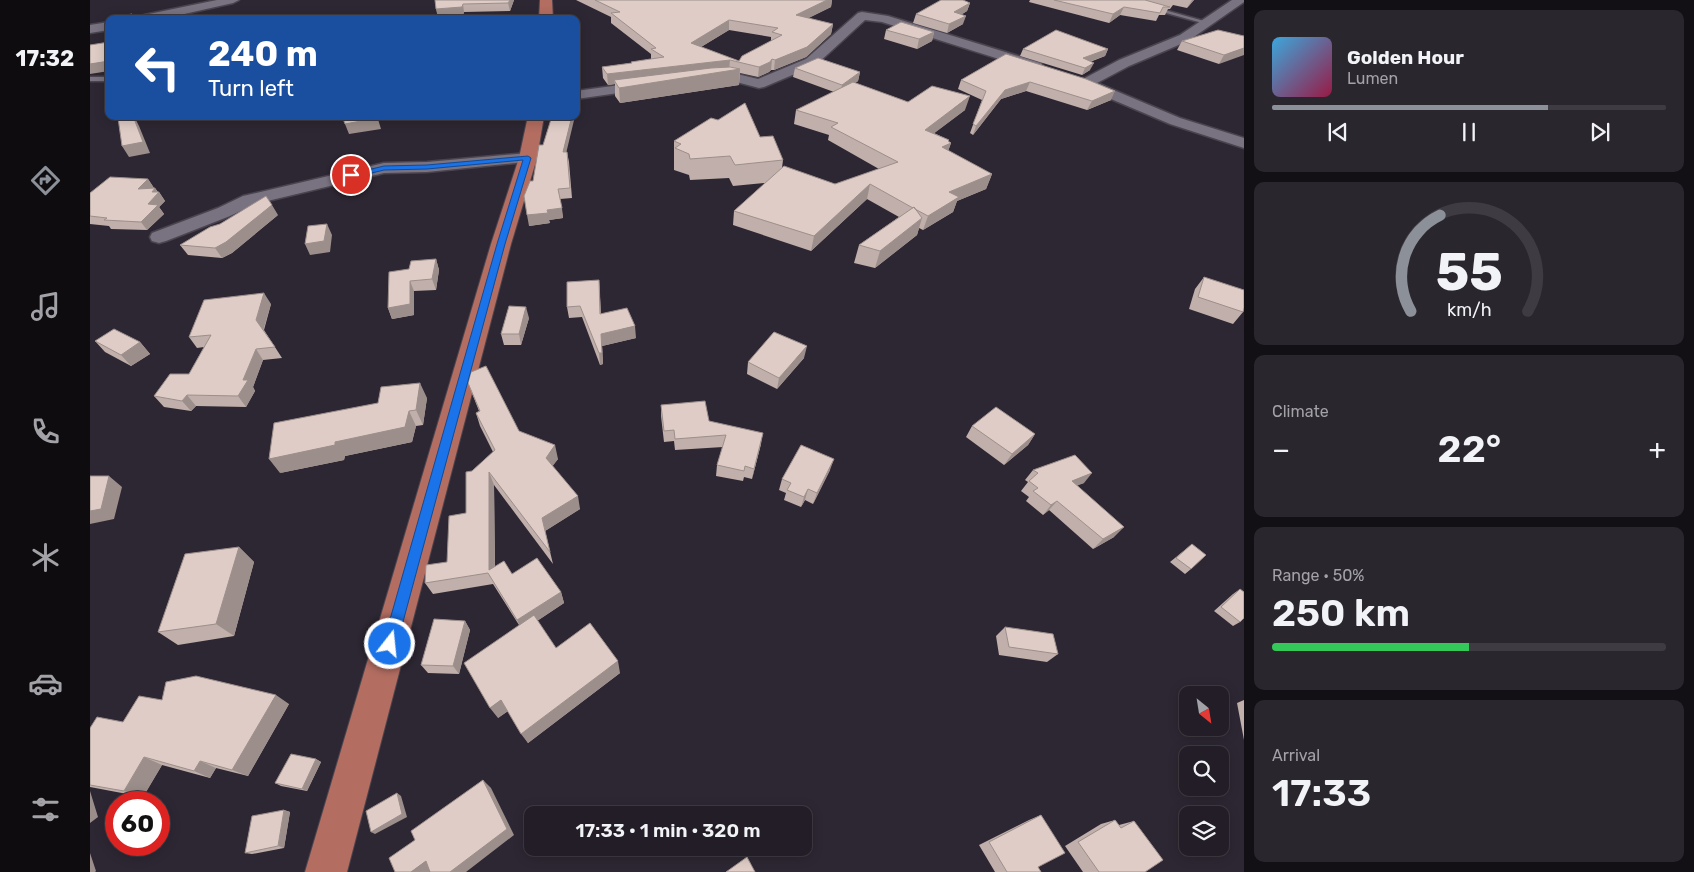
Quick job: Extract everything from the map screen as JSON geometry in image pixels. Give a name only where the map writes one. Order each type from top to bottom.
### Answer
[{"type":"main road","points":[[546,0],[546,15]]},
{"type":"main road","points":[[326,872],[496,263],[528,158],[535,120]]},
{"type":"street","points":[[163,15],[233,0]]},
{"type":"street","points":[[1087,83],[1124,63],[1184,38],[1240,0]]},
{"type":"street","points":[[694,78],[730,76],[760,84],[811,62],[862,9],[884,19],[1053,72]]},
{"type":"street","points":[[90,29],[105,27]]},
{"type":"street","points":[[1070,77],[1174,121],[1244,143]]},
{"type":"street","points":[[580,94],[664,82]]},
{"type":"street","points":[[159,237],[250,200],[384,168],[427,167],[528,158]]},
{"type":"lane","points":[[1122,0],[1208,22]]},
{"type":"lane","points":[[90,78],[105,79]]},
{"type":"building","points":[[435,0],[510,0],[508,3],[463,4],[462,7],[436,9]]},
{"type":"building","points":[[595,0],[827,0],[796,15],[833,24],[807,47],[775,60],[772,59],[770,62],[759,67],[730,60],[607,74],[602,67],[664,57],[651,49],[656,48],[611,13],[620,12]],"holes":[[[729,20],[778,28],[772,32],[782,35],[742,56],[739,61],[691,43]]]},
{"type":"building","points":[[941,0],[963,0],[970,3],[954,12],[966,16],[949,24],[916,14]]},
{"type":"building","points":[[1054,0],[1145,0],[1170,7],[1163,7],[1160,13],[1124,7],[1113,14]]},
{"type":"building","points":[[901,22],[934,32],[919,39],[886,30]]},
{"type":"building","points":[[1056,30],[1108,49],[1083,58],[1094,63],[1085,68],[1023,49]]},
{"type":"building","points":[[1218,30],[1244,36],[1244,48],[1224,55],[1182,41]]},
{"type":"building","points":[[105,43],[105,62],[90,64],[90,45]]},
{"type":"building","points":[[1006,54],[1086,79],[1115,91],[1092,101],[1030,82],[1005,90],[976,126],[973,124],[986,91],[961,80]]},
{"type":"building","points":[[818,58],[860,72],[842,85],[795,68]]},
{"type":"building","points":[[730,67],[740,69],[619,88],[614,80],[711,68]]},
{"type":"building","points":[[853,82],[908,102],[932,86],[970,96],[925,130],[949,140],[951,143],[942,147],[992,174],[949,192],[959,197],[928,216],[870,184],[814,236],[734,211],[784,166],[835,184],[898,162],[831,127],[838,123],[796,110]]},
{"type":"building","points":[[745,103],[760,137],[773,136],[783,160],[735,165],[730,156],[690,159],[689,154],[675,148],[681,144],[674,141],[711,118],[718,120]]},
{"type":"building","points":[[118,120],[135,120],[143,142],[122,146]]},
{"type":"building","points":[[344,120],[366,120],[345,124]]},
{"type":"building","points":[[551,120],[571,120],[563,152],[567,152],[570,188],[558,189],[562,208],[547,210],[548,213],[527,215],[524,196],[530,181],[533,181],[539,145],[543,145]]},
{"type":"building","points":[[110,177],[148,179],[138,189],[155,188],[152,192],[159,192],[148,204],[158,205],[141,222],[104,220],[107,218],[90,216],[90,193]]},
{"type":"building","points":[[266,196],[272,205],[226,242],[215,248],[180,245],[210,227],[220,224]]},
{"type":"building","points":[[914,207],[922,218],[880,251],[859,245]]},
{"type":"building","points":[[327,224],[324,241],[305,244],[308,226]]},
{"type":"building","points":[[436,259],[432,279],[410,281],[410,304],[388,308],[389,272],[409,269],[411,261]]},
{"type":"building","points":[[1204,277],[1244,290],[1243,312],[1198,297]]},
{"type":"building","points":[[599,280],[600,314],[627,308],[635,326],[601,334],[602,353],[599,353],[580,306],[567,307],[567,282]]},
{"type":"building","points":[[264,293],[256,320],[275,347],[256,349],[243,380],[248,380],[238,396],[187,395],[182,401],[154,396],[170,374],[189,374],[211,335],[189,337],[204,300]]},
{"type":"building","points":[[509,306],[526,307],[519,334],[501,334]]},
{"type":"building","points":[[114,329],[140,342],[121,355],[95,341]]},
{"type":"building","points":[[774,332],[807,346],[779,378],[748,362]]},
{"type":"building","points":[[486,366],[519,431],[555,445],[546,458],[578,496],[542,518],[550,552],[489,472],[489,570],[504,561],[512,574],[537,558],[561,592],[517,620],[488,573],[425,583],[426,565],[447,562],[449,516],[466,513],[466,472],[472,471],[495,450],[476,413],[480,411],[468,383],[471,372]]},
{"type":"building","points":[[420,383],[416,410],[409,411],[405,427],[269,459],[274,423],[378,403],[381,387]]},
{"type":"building","points":[[705,401],[709,421],[763,433],[754,469],[745,466],[744,471],[717,465],[726,435],[675,439],[674,430],[664,431],[661,405]]},
{"type":"building","points":[[996,407],[1035,434],[1012,454],[972,426]]},
{"type":"building","points":[[801,445],[834,459],[817,493],[808,489],[804,497],[787,490],[791,483],[782,479]]},
{"type":"building","points":[[1075,455],[1092,473],[1072,481],[1124,527],[1103,539],[1057,501],[1051,505],[1033,491],[1038,488],[1029,481],[1038,473],[1033,470]]},
{"type":"building","points":[[90,476],[109,476],[101,509],[90,511]]},
{"type":"building","points":[[1192,544],[1206,555],[1191,569],[1176,558]]},
{"type":"building","points":[[239,547],[216,624],[158,632],[185,554]]},
{"type":"building","points":[[1240,589],[1244,592],[1244,618],[1240,622],[1221,607]]},
{"type":"building","points":[[534,615],[556,648],[590,623],[618,661],[521,734],[501,700],[490,708],[464,663]]},
{"type":"building","points":[[434,619],[465,621],[453,666],[421,665]]},
{"type":"building","points":[[1005,627],[1053,634],[1058,654],[1009,647]]},
{"type":"building","points":[[196,676],[276,695],[232,770],[200,761],[194,771],[144,757],[124,791],[90,785],[90,728],[97,717],[123,722],[139,696],[162,700],[166,682]]},
{"type":"building","points":[[291,754],[316,759],[302,789],[275,783]]},
{"type":"building","points":[[483,780],[507,829],[450,872],[430,872],[426,861],[411,872],[395,872],[389,858],[415,840],[411,831]]},
{"type":"building","points":[[397,793],[402,814],[371,832],[366,811]]},
{"type":"building","points":[[284,810],[278,846],[245,853],[252,816]]},
{"type":"building","points":[[1041,815],[1065,853],[1038,867],[1041,872],[1007,872],[989,842]]},
{"type":"building","points":[[1115,820],[1121,828],[1134,821],[1163,860],[1145,872],[1099,872],[1078,842]]},
{"type":"building","points":[[747,857],[755,872],[726,872]]},
{"type":"route","points":[[351,175],[384,168],[427,167],[528,158],[501,244],[390,644]]}]
